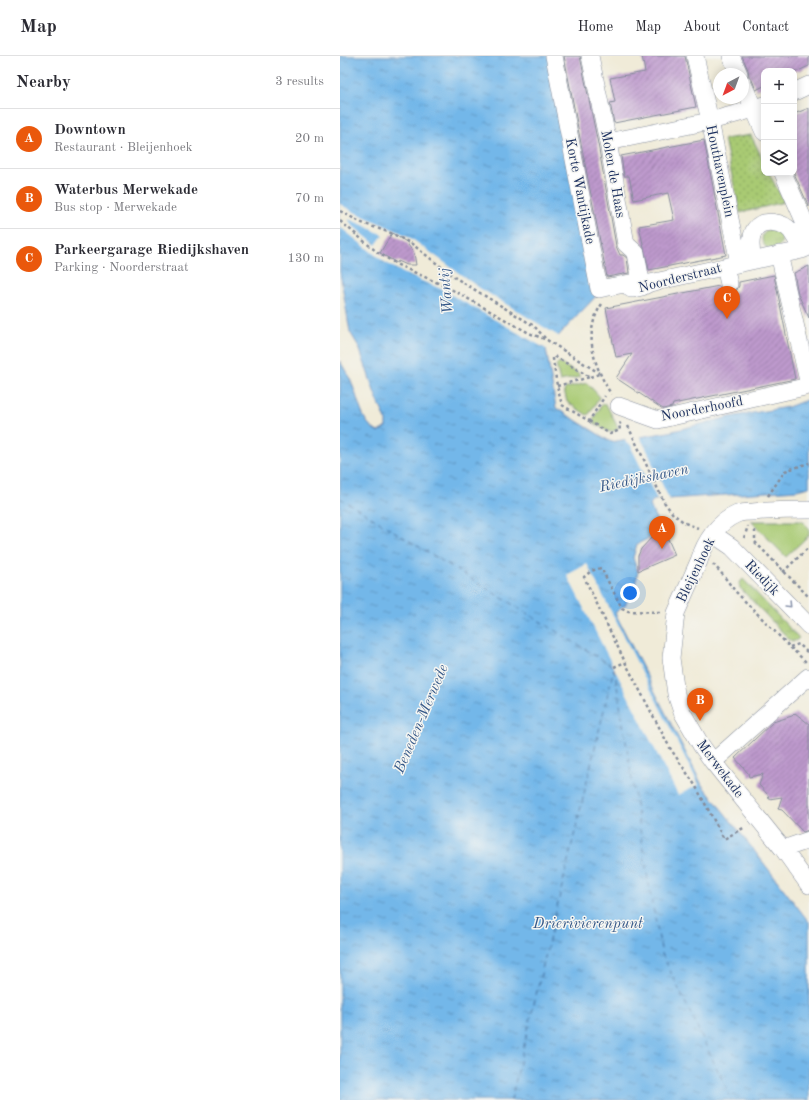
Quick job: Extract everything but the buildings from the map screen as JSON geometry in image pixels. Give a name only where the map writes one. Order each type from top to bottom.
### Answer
[{"type":"street","name":"Korte Wantijkade","points":[[554,56],[599,289],[630,283],[637,288]]},
{"type":"street","name":"Molen de Haas","points":[[590,56],[608,142],[626,244],[636,253],[637,288]]},
{"type":"street","name":"Houthavenplein","points":[[695,56],[710,121],[734,265]]},
{"type":"street","points":[[731,56],[736,68]]},
{"type":"street","points":[[797,91],[809,85]]},
{"type":"street","points":[[749,93],[759,107],[761,117]]},
{"type":"street","points":[[608,142],[710,121],[759,107]]},
{"type":"street","points":[[783,176],[809,232]]},
{"type":"street","name":"Noorderstraat","points":[[734,265],[751,251],[754,230],[760,224],[770,222],[780,223],[790,231],[806,249]]},
{"type":"street","name":"Noorderstraat","points":[[607,297],[650,283],[806,249]]},
{"type":"street","points":[[779,254],[809,385]]},
{"type":"street","points":[[725,285],[734,265]]},
{"type":"street","name":"Noorderhoofd","points":[[619,407],[658,420],[809,385]]},
{"type":"street","name":"Bleijenhoek","points":[[676,613],[702,553],[713,534],[723,522],[739,513],[809,510]]},
{"type":"street","name":"Riedijk","points":[[713,534],[732,547],[809,626]]},
{"type":"street","name":"Merwekade","points":[[676,613],[671,658],[676,694],[682,712],[690,728],[713,762],[783,849],[809,885]]},
{"type":"street","points":[[713,762],[808,677],[809,680]]},
{"type":"street","points":[[783,849],[809,840]]},
{"type":"path","points":[[340,211],[362,223],[391,233],[412,244],[454,277],[534,326],[547,340]]},
{"type":"path","points":[[340,221],[377,252],[398,265],[449,288],[529,333],[547,340],[599,374]]},
{"type":"path","points":[[590,377],[554,356],[552,359],[562,405],[610,434],[620,430],[619,407],[599,374],[592,354],[592,333],[597,311],[607,297]]},
{"type":"path","points":[[557,386],[599,374]]},
{"type":"path","points":[[589,421],[605,397],[619,407]]},
{"type":"path","points":[[632,434],[664,502],[673,514],[685,523],[713,534]]},
{"type":"path","points":[[771,492],[785,471],[809,463]]},
{"type":"path","points":[[755,530],[755,542],[809,597]]},
{"type":"path","points":[[784,572],[809,547]]},
{"type":"path","points":[[676,613],[628,611],[622,608],[602,568],[591,572],[584,577],[625,662],[670,748],[695,785],[724,839],[740,831]]},
{"type":"path","points":[[718,570],[735,591],[790,647],[809,664]]},
{"type":"path","points":[[790,647],[799,644],[809,654]]},
{"type":"path","points":[[614,667],[625,662]]},
{"type":"green space","points":[[751,135],[761,156],[761,176],[771,176],[784,202],[740,213],[724,139]]},
{"type":"green space","points":[[768,229],[776,229],[782,235],[782,243],[776,249],[768,249],[762,243],[762,235]]},
{"type":"green space","points":[[559,363],[579,374],[580,377],[560,381],[556,365]]},
{"type":"green space","points":[[587,383],[600,397],[587,415],[567,402],[564,390],[566,388]]},
{"type":"green space","points":[[602,404],[606,404],[618,428],[617,430],[609,432],[594,423],[593,420]]},
{"type":"green space","points":[[751,521],[802,521],[809,528],[809,535],[786,557]]},
{"type":"green space","points":[[743,579],[799,638],[798,639],[794,641],[790,640],[740,588],[739,583]]},
{"type":"water","points":[[340,56],[551,56],[598,294],[546,349],[556,408],[611,442],[669,432],[730,417],[788,407],[809,399],[809,487],[797,490],[654,500],[650,504],[651,508],[662,532],[637,544],[633,558],[638,572],[634,588],[625,605],[615,613],[702,785],[809,922],[809,1100],[340,1100],[340,361],[351,382],[362,413],[368,424],[378,432],[386,427],[386,420],[375,394],[359,347],[350,332],[340,272]]},
{"type":"pier","points":[[340,204],[352,211],[408,236],[478,287],[560,337],[548,350],[441,289],[403,273],[383,261],[340,227]],"holes":[[[348,219],[383,235],[376,245],[353,226]]]},
{"type":"pier","points":[[639,435],[669,499],[667,500],[658,501],[631,445],[626,443],[625,438]]},
{"type":"pier","points":[[587,564],[699,785],[678,795],[567,575]]},
{"type":"ferry route","points":[[340,498],[614,667],[650,892],[662,954],[732,1100]]},
{"type":"ferry route","points":[[511,1100],[614,668]]},
{"type":"place","name":"Parkeergarage Riedijkshaven","points":[[727,319]]},
{"type":"place","name":"Downtown","points":[[662,549]]},
{"type":"place","name":"Waterbus Merwekade","points":[[700,721]]},
{"type":"water label","name":"Wantij","points":[[447,291]]},
{"type":"water label","name":"Riedijkshaven","points":[[644,479]]},
{"type":"water label","name":"Beneden-Merwede","points":[[422,719]]},
{"type":"water label","name":"Drierivierenpunt","points":[[588,924]]}]
